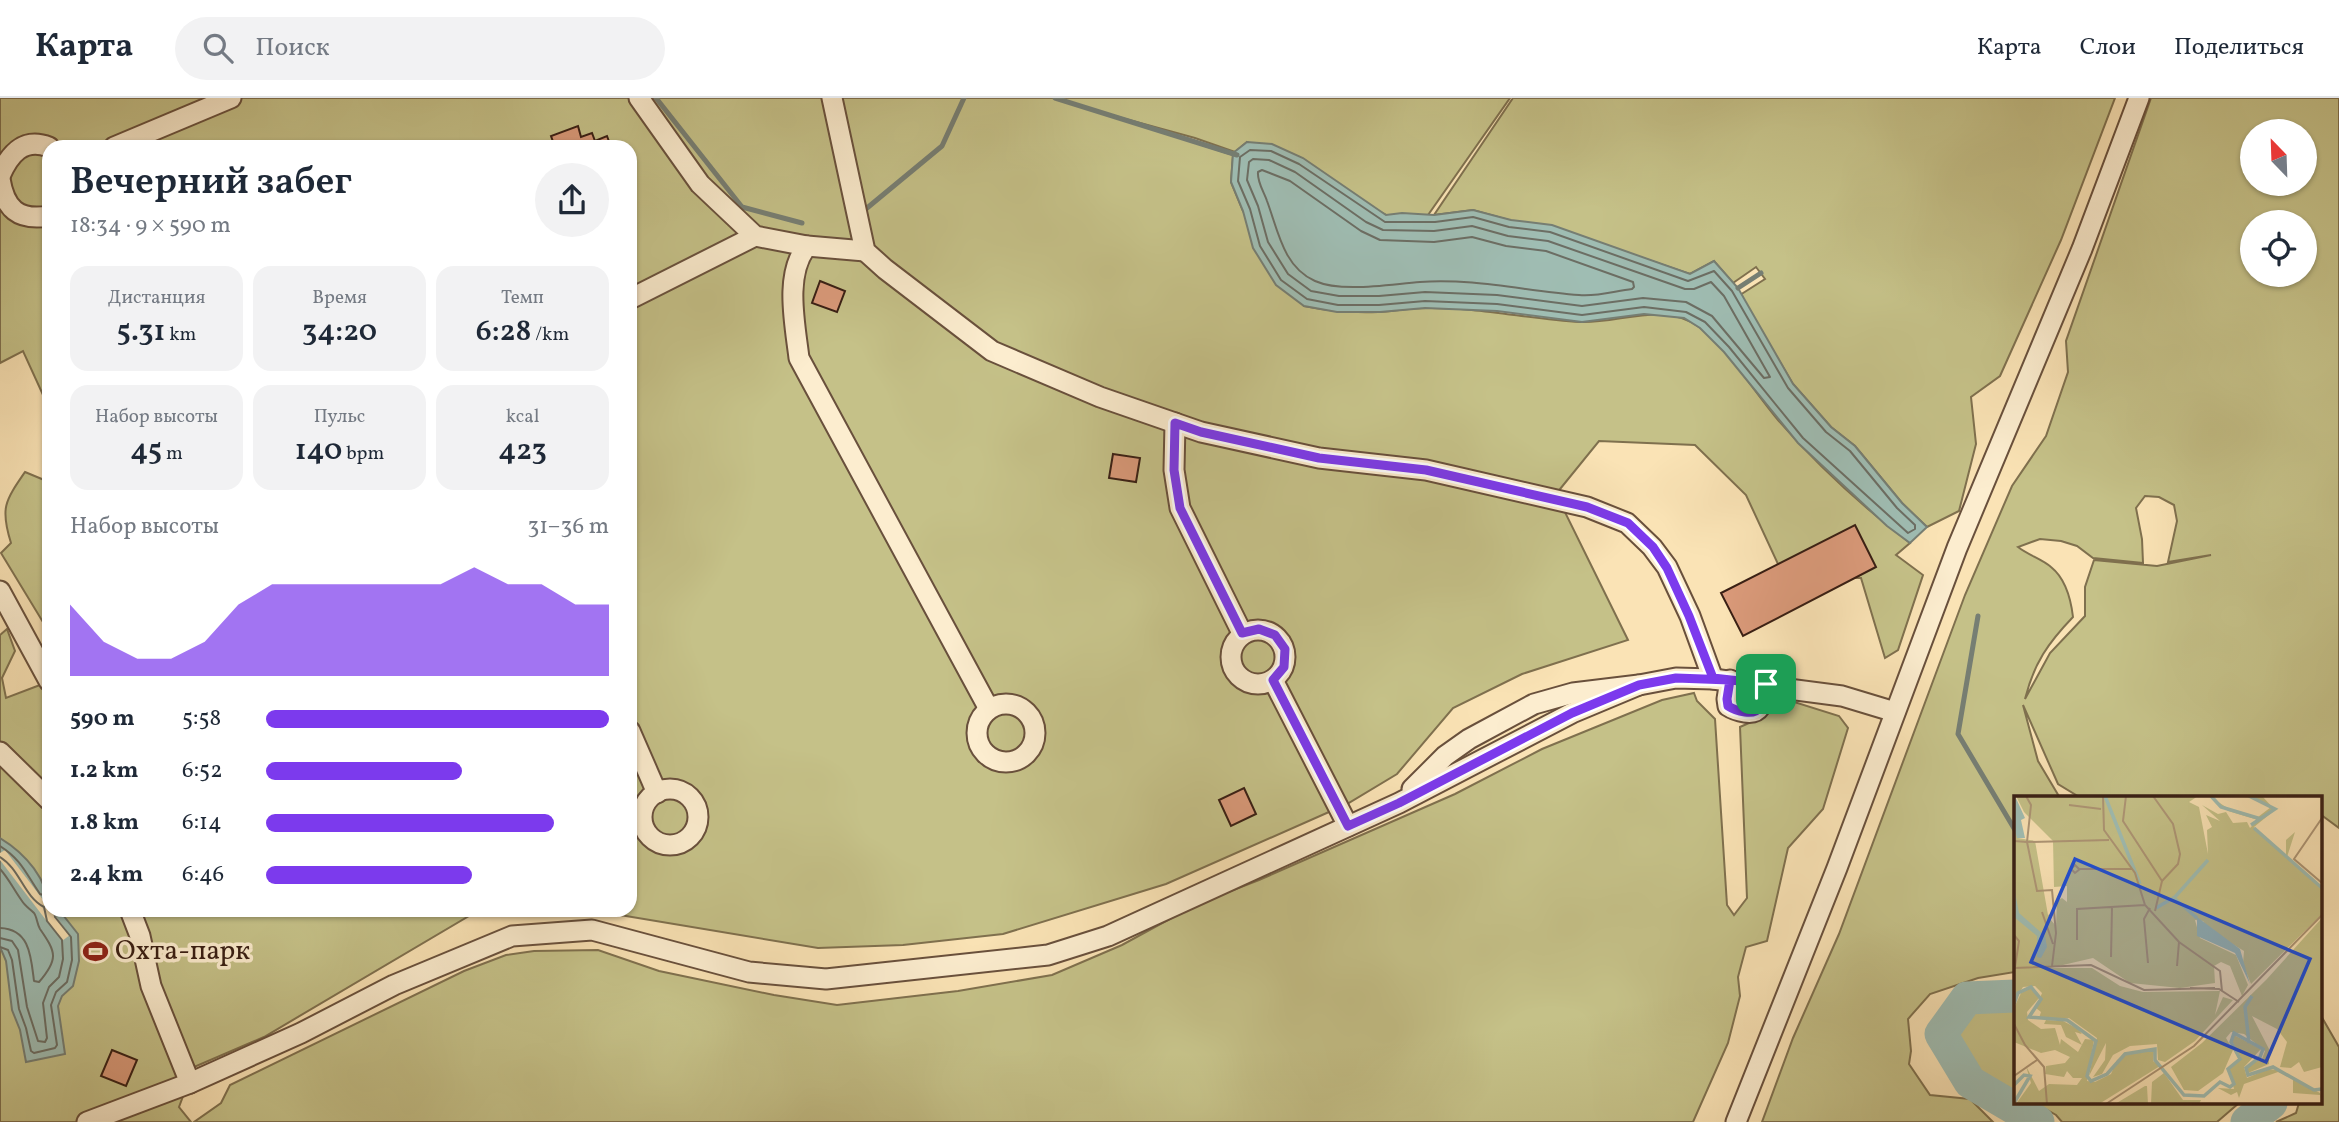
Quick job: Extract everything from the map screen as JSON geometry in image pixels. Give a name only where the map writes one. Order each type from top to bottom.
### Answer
[{"type":"street","points":[[131,140],[231,98]]},
{"type":"street","points":[[639,98],[700,184],[755,236],[807,246],[865,251]]},
{"type":"street","points":[[832,98],[865,251],[885,270],[992,351],[1100,397],[1201,432],[1319,458],[1426,470],[1587,507],[1628,523],[1653,547],[1667,568],[1721,679],[1728,706],[1751,713],[1758,711],[1762,705],[1766,684]]},
{"type":"street","points":[[1736,1122],[1833,880],[1957,548],[2082,249],[2138,98]]},
{"type":"street","points":[[42,144],[22,147],[7,159],[0,178],[3,196],[15,211],[33,219],[42,217]]},
{"type":"street","points":[[637,295],[755,236]]},
{"type":"street","points":[[807,246],[799,257],[795,281],[794,313],[799,358],[989,709]]},
{"type":"street","points":[[1175,423],[1174,470],[1180,508],[1242,633]]},
{"type":"street","points":[[0,592],[42,668]]},
{"type":"street","points":[[1259,629],[1275,635],[1285,649],[1284,667],[1273,680],[1256,685],[1240,678],[1230,664],[1231,647],[1242,633],[1259,629]]},
{"type":"street","points":[[88,1122],[190,1083],[302,1033],[394,985],[512,936],[592,930],[749,972],[826,979],[1048,955],[1108,936],[1399,803],[1445,756],[1469,739],[1534,705],[1573,693],[1676,678],[1721,679],[1842,696],[1895,712]]},
{"type":"street","points":[[1273,680],[1348,826]]},
{"type":"street","points":[[637,747],[657,793]]},
{"type":"street","points":[[0,752],[42,793]]},
{"type":"street","points":[[133,917],[140,936]]},
{"type":"street","points":[[139,917],[151,986],[190,1083]]},
{"type":"shaded area","points":[[0,98],[1510,98],[1428,215],[1386,215],[1247,142],[1235,152],[1100,112],[1233,155],[1231,182],[1243,211],[1304,306],[1359,312],[1445,308],[1580,322],[1656,315],[1685,319],[1699,327],[1720,346],[1778,420],[1808,453],[1858,500],[1910,543],[1896,555],[1923,575],[1898,650],[1885,658],[1861,578],[1784,577],[1746,495],[1695,445],[1599,441],[1556,494],[1628,640],[1522,674],[1453,708],[1397,774],[1347,804],[1166,884],[1003,934],[903,945],[818,948],[632,917],[637,917],[637,140],[42,140],[42,393],[23,351],[0,363]]},
{"type":"shaded area","points":[[1513,98],[2115,98],[2061,240],[2000,376],[1971,397],[1976,444],[1959,511],[1927,527],[1902,503],[1855,446],[1831,427],[1793,384],[1740,295],[1765,279],[1756,267],[1733,283],[1714,261],[1690,274],[1631,254],[1473,210],[1434,215]]},
{"type":"shaded area","points":[[2151,98],[2339,98],[2339,828],[2322,815],[2322,796],[2078,796],[2058,784],[2023,705],[2038,761],[2059,796],[2014,796],[2014,972],[1978,978],[1930,994],[1908,1019],[1911,1051],[1909,1064],[1930,1095],[1970,1099],[1993,1122],[1762,1122],[1793,1038],[1839,934],[1965,595],[2012,486],[2046,436],[2068,372],[2066,341]],"holes":[[[2145,496],[2159,497],[2174,505],[2177,521],[2168,562],[2211,555],[2157,566],[2094,560],[2085,587],[2085,616],[2050,653],[2025,699],[2043,654],[2073,617],[2067,590],[2060,577],[2047,564],[2018,547],[2040,539],[2061,541],[2077,546],[2093,558],[2143,563],[2136,508]]]},
{"type":"shaded area","points":[[25,472],[42,479],[42,620],[1,553],[11,543],[5,513],[13,490]]},
{"type":"shaded area","name":"Охта-парк","points":[[7,629],[15,651],[2,678],[6,698],[40,685],[42,687],[42,917],[467,917],[264,1037],[194,1067],[179,1107],[191,1122],[0,1122],[0,635]]},
{"type":"shaded area","points":[[1694,693],[1697,701],[1715,719],[1727,905],[1734,915],[1747,898],[1740,727],[1765,716],[1776,703],[1788,700],[1839,716],[1848,728],[1823,809],[1788,848],[1767,941],[1746,947],[1738,977],[1740,996],[1728,1043],[1693,1122],[194,1122],[221,1103],[230,1085],[464,971],[506,955],[534,951],[598,950],[659,971],[837,1005],[958,991],[1052,975],[1122,945],[1197,904],[1259,880],[1455,794],[1542,749],[1662,700]]},
{"type":"shaded area","points":[[1973,1010],[2014,1011],[2014,1090],[1979,1071],[1954,1031]]},
{"type":"shaded area","points":[[2322,1017],[2339,1047],[2339,1122],[2276,1122],[2296,1113],[2299,1104],[2322,1104]]},
{"type":"shaded area","points":[[2037,1104],[2238,1104],[2217,1122],[2062,1122],[2056,1115]]},
{"type":"water","points":[[1247,142],[1272,144],[1303,158],[1386,215],[1434,215],[1473,210],[1511,220],[1552,225],[1690,274],[1714,261],[1738,288],[1793,384],[1831,427],[1855,446],[1902,503],[1927,527],[1910,543],[1887,526],[1798,443],[1724,352],[1700,328],[1684,318],[1644,314],[1582,322],[1497,311],[1425,308],[1337,312],[1304,306],[1276,285],[1253,248],[1243,211],[1231,182],[1233,153]]},
{"type":"water","points":[[0,838],[26,859],[40,878],[42,917],[65,917],[78,934],[79,961],[73,986],[62,996],[58,1006],[65,1054],[26,1062],[20,1030],[12,1010],[6,961],[0,947]]},
{"type":"pier","points":[[5,850],[42,898],[42,915],[0,860],[0,853]]},
{"type":"pier","points":[[44,917],[56,917],[70,935],[62,941]]},
{"type":"building","points":[[578,126],[581,137],[592,133],[595,140],[552,140],[551,136]]},
{"type":"building","points":[[820,281],[845,291],[837,312],[812,303]]},
{"type":"building","points":[[1113,454],[1140,458],[1136,482],[1109,478]]},
{"type":"building","points":[[1855,525],[1876,567],[1743,636],[1721,593]]},
{"type":"building","points":[[1244,788],[1256,814],[1231,826],[1219,800]]},
{"type":"building","points":[[112,1050],[137,1060],[126,1086],[101,1076]]},
{"type":"waterway","points":[[656,98],[742,207],[802,223]]},
{"type":"waterway","points":[[861,213],[942,146],[964,98]]},
{"type":"waterway","points":[[1055,98],[1237,155]]},
{"type":"waterway","points":[[1738,288],[1761,273]]},
{"type":"waterway","points":[[1978,616],[1958,734],[2014,828]]},
{"type":"waterway","points":[[2014,996],[1967,998],[1941,1034],[1970,1082],[2038,1122]]},
{"type":"waterway","points":[[2247,1122],[2270,1104]]},
{"type":"place","name":"Охта-парк","points":[[95,951]]},
{"type":"route","points":[[1175,423],[1201,432],[1319,458],[1426,470],[1587,507],[1628,523],[1653,547],[1667,568],[1713,678],[1766,684],[1762,705],[1758,711],[1751,713],[1728,706],[1730,680],[1676,678],[1639,685],[1572,713],[1399,803],[1348,826],[1273,680],[1284,667],[1285,649],[1275,635],[1259,629],[1242,633],[1180,508],[1174,470],[1175,423]]}]
